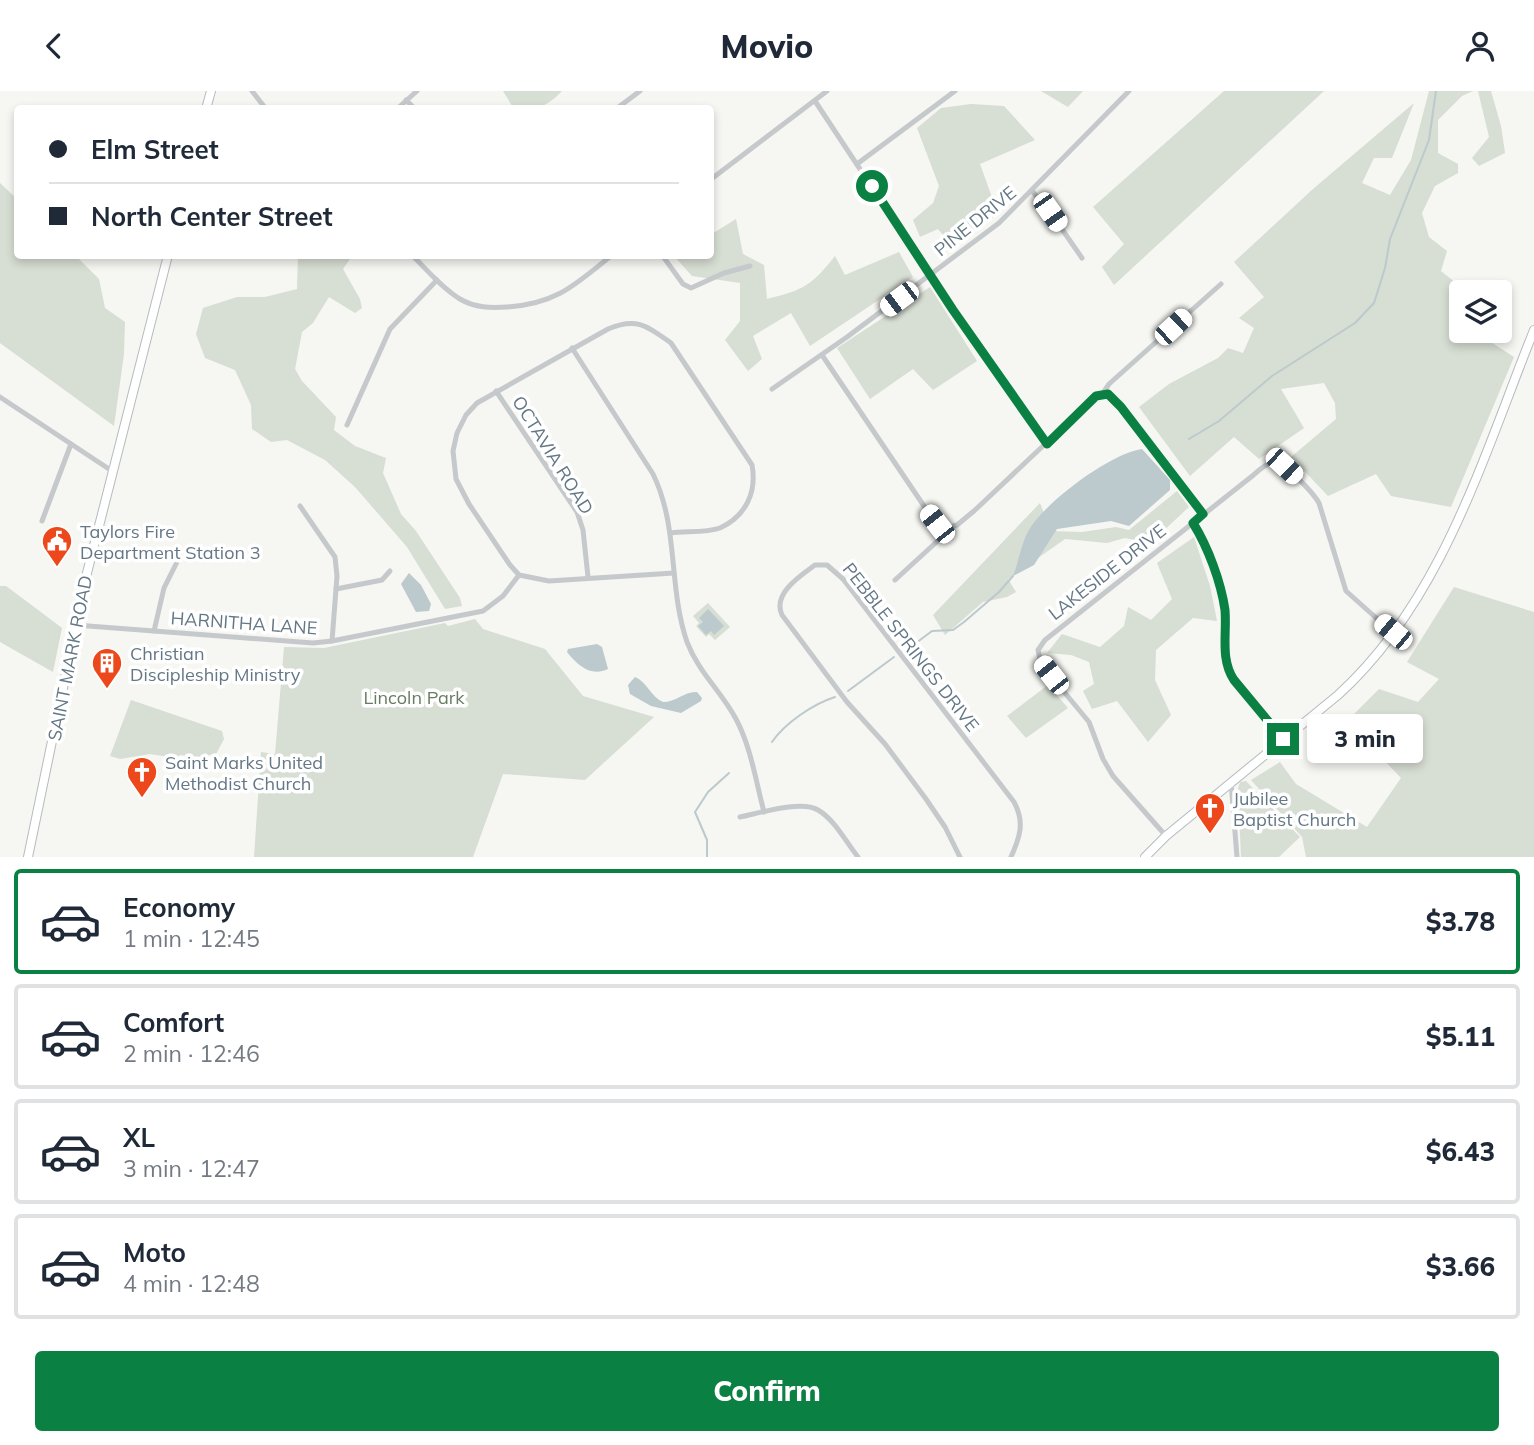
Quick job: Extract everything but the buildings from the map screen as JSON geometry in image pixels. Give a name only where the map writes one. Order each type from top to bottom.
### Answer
[{"type":"street","points":[[252,91],[263,105]]},
{"type":"street","points":[[401,105],[417,91]]},
{"type":"street","points":[[621,105],[640,91]]},
{"type":"street","points":[[714,177],[827,91]]},
{"type":"street","points":[[857,164],[955,91]]},
{"type":"street","name":"PINE DRIVE","points":[[772,389],[999,223],[1129,91]]},
{"type":"street","points":[[406,100],[411,105]]},
{"type":"street","points":[[815,101],[1013,398],[1047,444]]},
{"type":"street","points":[[1032,191],[1082,258]]},
{"type":"street","name":"SAINT MARK ROAD","points":[[28,857],[75,625],[166,259]]},
{"type":"street","points":[[416,259],[462,300],[482,307],[534,305],[559,295],[606,259]]},
{"type":"street","points":[[665,259],[683,284],[691,288],[724,273],[750,266]]},
{"type":"street","points":[[347,425],[390,329],[438,280]]},
{"type":"street","points":[[822,355],[937,524],[947,528],[957,525],[974,511],[1096,396],[1103,393],[1109,384],[1221,284]]},
{"type":"street","points":[[671,533],[718,529],[732,520],[746,508],[752,494],[754,477],[752,465],[671,343],[640,323],[624,323],[572,348],[477,403],[466,415],[457,433],[453,451],[456,479],[468,504],[519,575],[549,581],[674,573]]},
{"type":"street","points":[[1145,857],[1166,836],[1354,680],[1393,632],[1423,587],[1449,540],[1534,330]]},
{"type":"street","points":[[572,348],[653,474],[668,512],[674,573],[688,642],[698,667],[730,709],[742,731],[764,812]]},
{"type":"street","name":"OCTAVIA ROAD","points":[[496,391],[577,512],[583,530],[588,577]]},
{"type":"street","points":[[1103,393],[1111,396],[1121,407],[1203,514]]},
{"type":"street","points":[[0,407],[2,398],[112,471]]},
{"type":"street","points":[[42,521],[71,444]]},
{"type":"street","name":"LAKESIDE DRIVE","points":[[1166,836],[1113,776],[1088,722],[1041,664],[1038,653],[1041,643],[1203,514],[1268,464],[1276,462],[1282,464],[1319,503],[1346,591],[1393,632]]},
{"type":"street","points":[[300,506],[335,557],[336,589],[332,641]]},
{"type":"street","points":[[1193,523],[1200,534],[1222,597],[1228,671],[1283,739]]},
{"type":"street","points":[[895,580],[943,536],[947,528]]},
{"type":"street","points":[[154,631],[164,588],[180,556]]},
{"type":"street","name":"PEBBLE SPRINGS DRIVE","points":[[960,857],[945,827],[910,777],[875,732],[847,702],[782,615],[778,606],[782,595],[815,565],[827,565],[844,579],[1014,802],[1021,823],[1020,835],[1011,857]]},
{"type":"street","points":[[336,589],[382,580],[390,571]]},
{"type":"street","name":"HARNITHA LANE","points":[[75,625],[294,643],[332,641],[483,611],[503,596],[519,575]]},
{"type":"street","points":[[1231,782],[1237,857]]},
{"type":"street","points":[[740,817],[806,806],[817,809],[829,819],[858,857]]},
{"type":"green space","points":[[503,91],[562,91],[542,105],[512,105]]},
{"type":"green space","points":[[1041,91],[1083,91],[1068,107]]},
{"type":"green space","points":[[1224,91],[1324,91],[1114,285],[1102,267],[1124,244],[1093,207]]},
{"type":"green space","points":[[1429,91],[1473,91],[1462,96],[1438,120],[1438,153],[1458,164],[1458,173],[1435,186],[1422,213],[1429,237],[1447,251],[1441,271],[1452,280],[1449,280],[1449,343],[1492,343],[1514,357],[1451,507],[1391,496],[1376,474],[1328,496],[1291,457],[1336,419],[1335,403],[1324,383],[1281,389],[1304,428],[1259,459],[1234,437],[1190,476],[1139,407],[1169,384],[1218,358],[1228,348],[1243,353],[1254,328],[1239,318],[1264,297],[1234,262],[1313,189],[1414,103],[1392,158],[1374,158],[1362,183],[1390,195],[1411,160]]},
{"type":"green space","points":[[1478,91],[1491,91],[1505,153],[1479,166],[1472,158],[1489,137]]},
{"type":"green space","points":[[971,104],[1004,106],[1035,140],[980,164],[998,214],[952,246],[938,229],[920,237],[913,220],[933,203],[939,186],[917,128],[941,108]]},
{"type":"green space","points":[[0,183],[14,196],[14,259],[79,259],[99,279],[105,308],[125,322],[124,354],[114,426],[0,343]]},
{"type":"green space","points":[[736,219],[743,254],[764,265],[767,299],[790,293],[806,285],[820,274],[835,256],[845,275],[899,252],[913,277],[810,346],[791,313],[753,336],[762,359],[748,371],[725,340],[740,321],[740,283],[692,276],[677,259],[714,259],[715,232]]},
{"type":"green space","points":[[298,259],[350,259],[343,269],[360,299],[362,308],[355,313],[329,297],[313,323],[302,332],[295,369],[302,381],[336,417],[334,430],[355,446],[386,458],[383,473],[401,514],[416,531],[460,598],[462,606],[445,609],[407,547],[355,487],[325,460],[287,440],[271,442],[252,429],[251,405],[235,370],[205,358],[196,334],[203,308],[237,297],[265,297],[297,289]]},
{"type":"green space","points":[[930,287],[977,361],[933,390],[913,369],[870,399],[837,348]]},
{"type":"green space","points":[[1177,491],[1189,507],[1160,534],[1144,542],[1125,538],[1107,543],[1065,539],[1008,579],[1016,592],[1007,597],[983,602],[945,635],[933,615],[1040,503],[1051,531],[1082,532],[1116,527],[1129,530]]},
{"type":"green space","points":[[1194,537],[1210,586],[1217,621],[1193,618],[1156,650],[1155,680],[1171,715],[1148,742],[1117,701],[1092,709],[1083,691],[1094,684],[1089,662],[1071,655],[1047,653],[1062,634],[1100,647],[1124,626],[1128,607],[1151,620],[1172,599],[1157,563]]},
{"type":"green space","points":[[0,586],[6,586],[62,628],[53,672],[0,642]]},
{"type":"green space","points":[[1454,587],[1534,612],[1534,857],[1306,857],[1302,837],[1251,780],[1280,762],[1296,784],[1367,827],[1401,778],[1347,721],[1379,689],[1418,702],[1439,679],[1407,662]]},
{"type":"green space","points":[[708,603],[730,627],[715,640],[709,634],[706,637],[696,626],[699,623],[693,616]]},
{"type":"green space","name":"Lincoln Park","points":[[475,619],[483,629],[545,649],[583,696],[654,717],[585,780],[503,774],[473,857],[254,857],[261,752],[275,754],[284,647],[324,648]]},
{"type":"green space","points":[[1048,685],[1068,708],[1026,738],[1007,716]]},
{"type":"green space","points":[[131,700],[222,731],[224,739],[216,754],[198,757],[180,755],[175,758],[150,754],[120,759],[110,756]]},
{"type":"green space","points":[[1246,781],[1300,837],[1279,857],[1241,857],[1238,789],[1240,782]]},
{"type":"shaded area","points":[[1142,449],[1170,480],[1170,490],[1129,526],[1111,521],[1057,529],[1034,565],[1013,576],[1029,530],[1049,506],[1097,469],[1129,452]]},
{"type":"shaded area","points":[[409,573],[421,585],[431,604],[429,611],[416,612],[401,584]]},
{"type":"shaded area","points":[[708,609],[724,626],[714,635],[711,631],[706,635],[698,626],[703,622],[699,618]]},
{"type":"shaded area","points":[[597,644],[602,647],[608,669],[602,671],[585,669],[567,652],[568,649]]},
{"type":"shaded area","points":[[635,677],[663,702],[697,692],[702,698],[701,701],[681,713],[651,706],[630,694],[628,685]]},
{"type":"waterway","points":[[1189,439],[1219,421],[1272,376],[1355,323],[1374,303],[1385,268],[1390,239],[1429,140],[1436,91]]},
{"type":"waterway","points":[[908,649],[932,631],[953,630],[999,592],[1013,576]]},
{"type":"waterway","points":[[848,691],[894,657]]},
{"type":"waterway","points":[[772,742],[800,715],[835,697]]},
{"type":"waterway","points":[[707,857],[707,840],[695,812],[708,792],[729,773]]},
{"type":"place","name":"Taylors Fire Department Station 3","points":[[57,568]]},
{"type":"place","name":"Christian Discipleship Ministry","points":[[107,690]]},
{"type":"place","name":"Saint Marks United Methodist Church","points":[[142,799]]},
{"type":"place","name":"Jubilee Baptist Church","points":[[1210,835]]},
{"type":"route","points":[[872,186],[953,310],[1047,444],[1096,396],[1101,393],[1108,394],[1184,486],[1203,514],[1193,523],[1200,534],[1222,597],[1228,671],[1283,739]]}]
